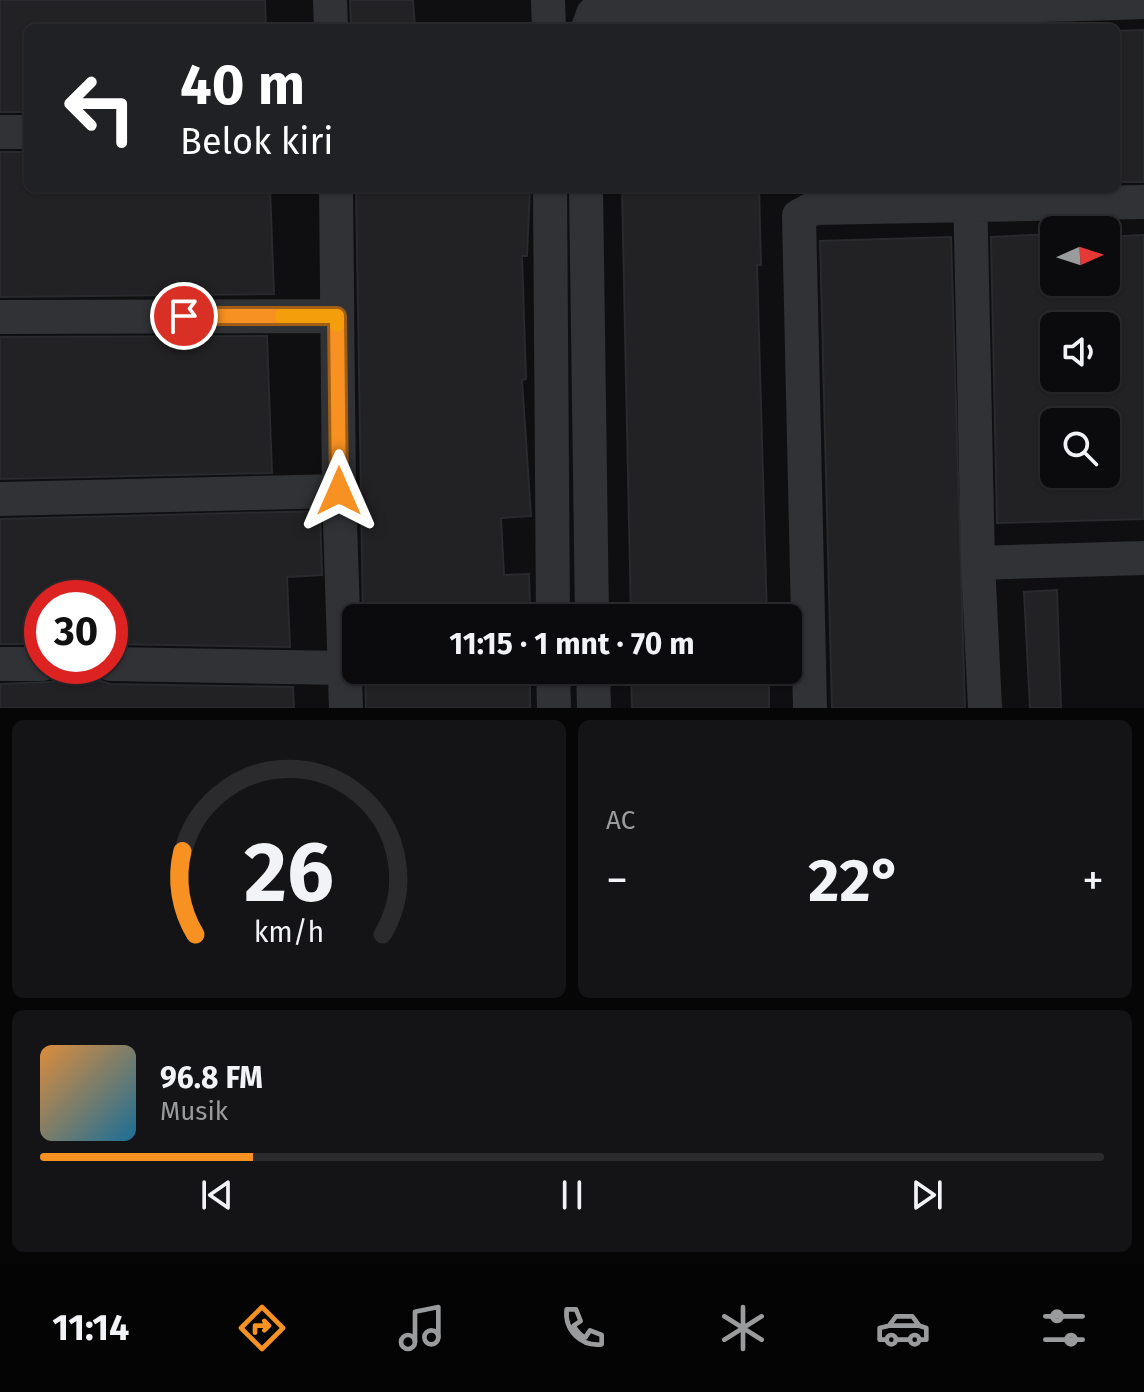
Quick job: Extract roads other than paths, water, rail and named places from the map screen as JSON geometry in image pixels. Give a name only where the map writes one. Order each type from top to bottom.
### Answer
[{"type":"street","points":[[330,0],[331,24]]},
{"type":"street","points":[[548,0],[549,24]]},
{"type":"street","points":[[589,24],[593,14],[610,8],[669,6],[965,18],[1144,2]]},
{"type":"street","points":[[0,132],[24,132]]},
{"type":"street","points":[[336,192],[343,604]]},
{"type":"street","points":[[550,192],[553,604]]},
{"type":"street","points":[[586,192],[592,604]]},
{"type":"street","points":[[970,198],[978,563],[985,708]]},
{"type":"street","points":[[810,708],[799,216],[814,208],[970,198],[1144,202]]},
{"type":"street","points":[[0,317],[337,316]]},
{"type":"street","points":[[0,499],[339,491]]},
{"type":"street","points":[[978,563],[1144,558]]},
{"type":"street","points":[[0,664],[24,664]]},
{"type":"street","points":[[128,664],[342,668]]},
{"type":"street","points":[[345,684],[346,708]]},
{"type":"street","points":[[553,684],[554,708]]},
{"type":"street","points":[[593,684],[594,708]]}]
